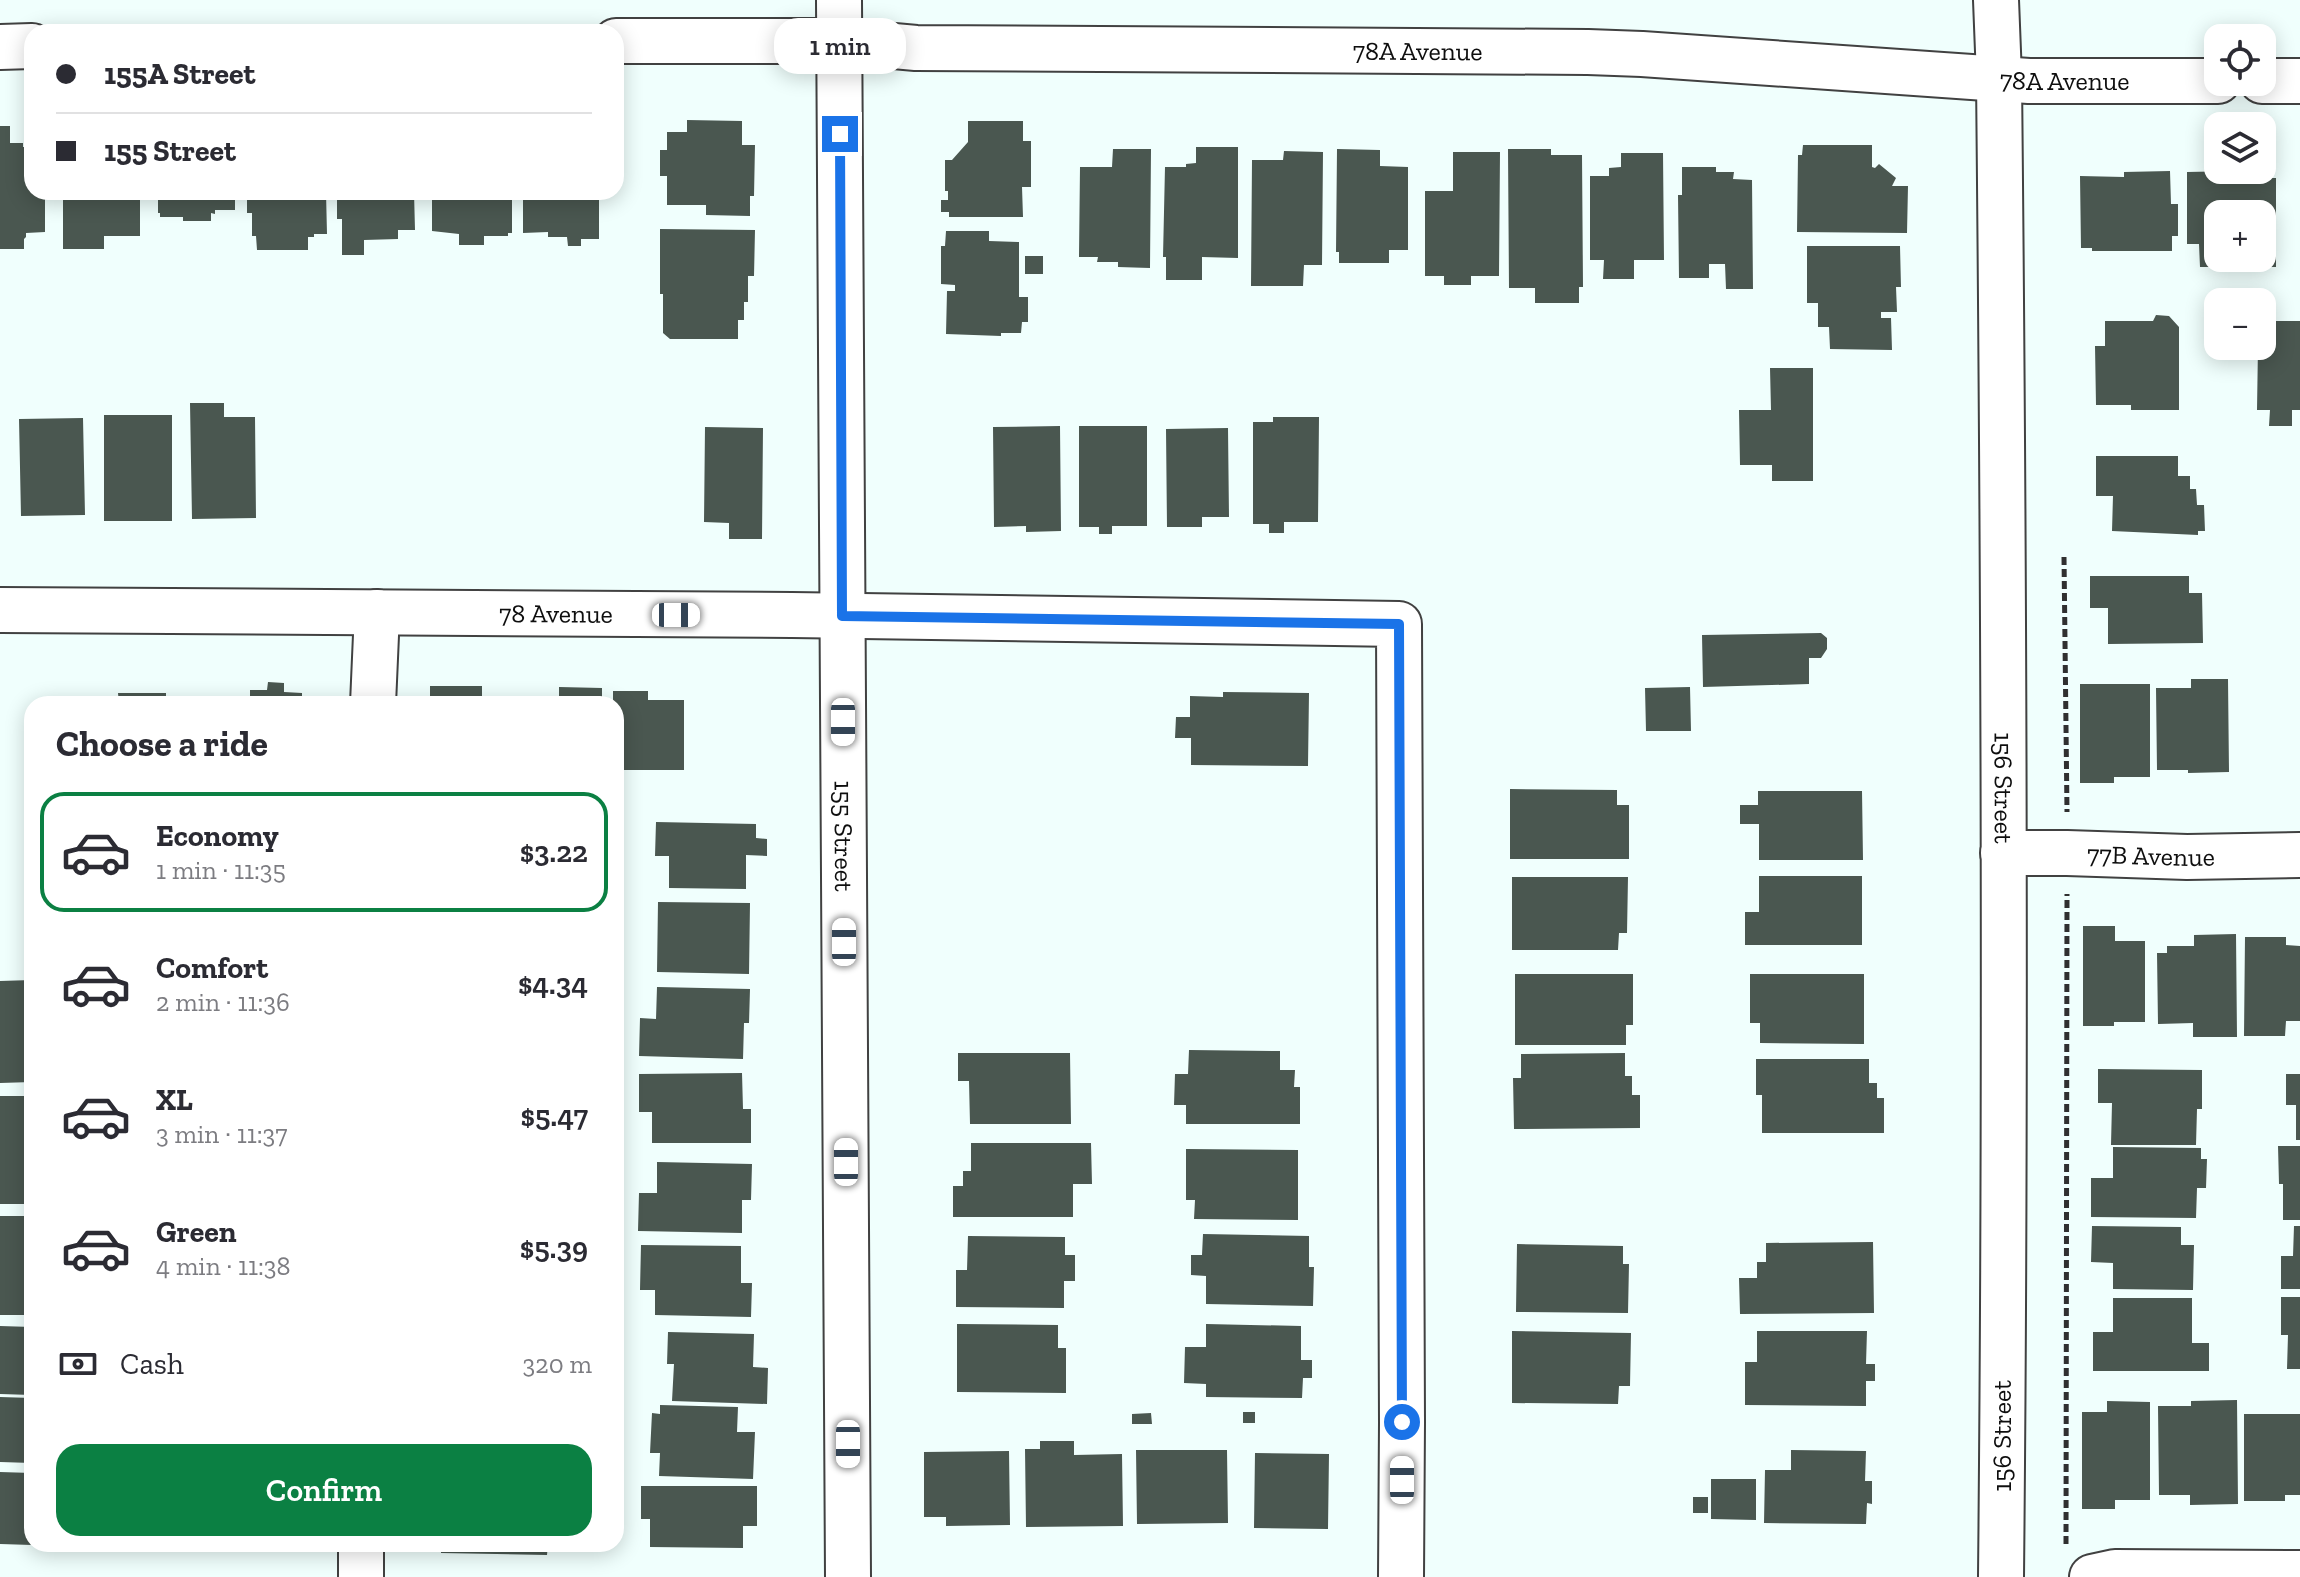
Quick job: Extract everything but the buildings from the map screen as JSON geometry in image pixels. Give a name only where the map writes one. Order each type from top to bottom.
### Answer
[{"type":"street","name":"156 Street","points":[[1996,0],[2004,541],[2001,1577]]},
{"type":"street","name":"78A Avenue","points":[[624,40],[839,21],[916,48],[1615,53],[2029,81],[2204,81]]},
{"type":"street","name":"155 Street","points":[[839,21],[848,1577]]},
{"type":"street","points":[[0,47],[24,46]]},
{"type":"street","points":[[2276,81],[2300,81]]},
{"type":"street","name":"78 Avenue","points":[[0,610],[842,616],[1399,624],[1401,1577]]},
{"type":"street","points":[[373,696],[377,612]]},
{"type":"street","name":"77B Avenue","points":[[2003,853],[2187,857],[2300,855]]},
{"type":"street","points":[[361,1552],[361,1577]]},
{"type":"street","points":[[2079,1565],[2115,1572],[2300,1573]]},
{"type":"path","points":[[2064,557],[2067,821]]},
{"type":"path","points":[[2067,892],[2079,1565]]},
{"type":"route","points":[[840,134],[842,616],[1399,624],[1402,1422]]}]
